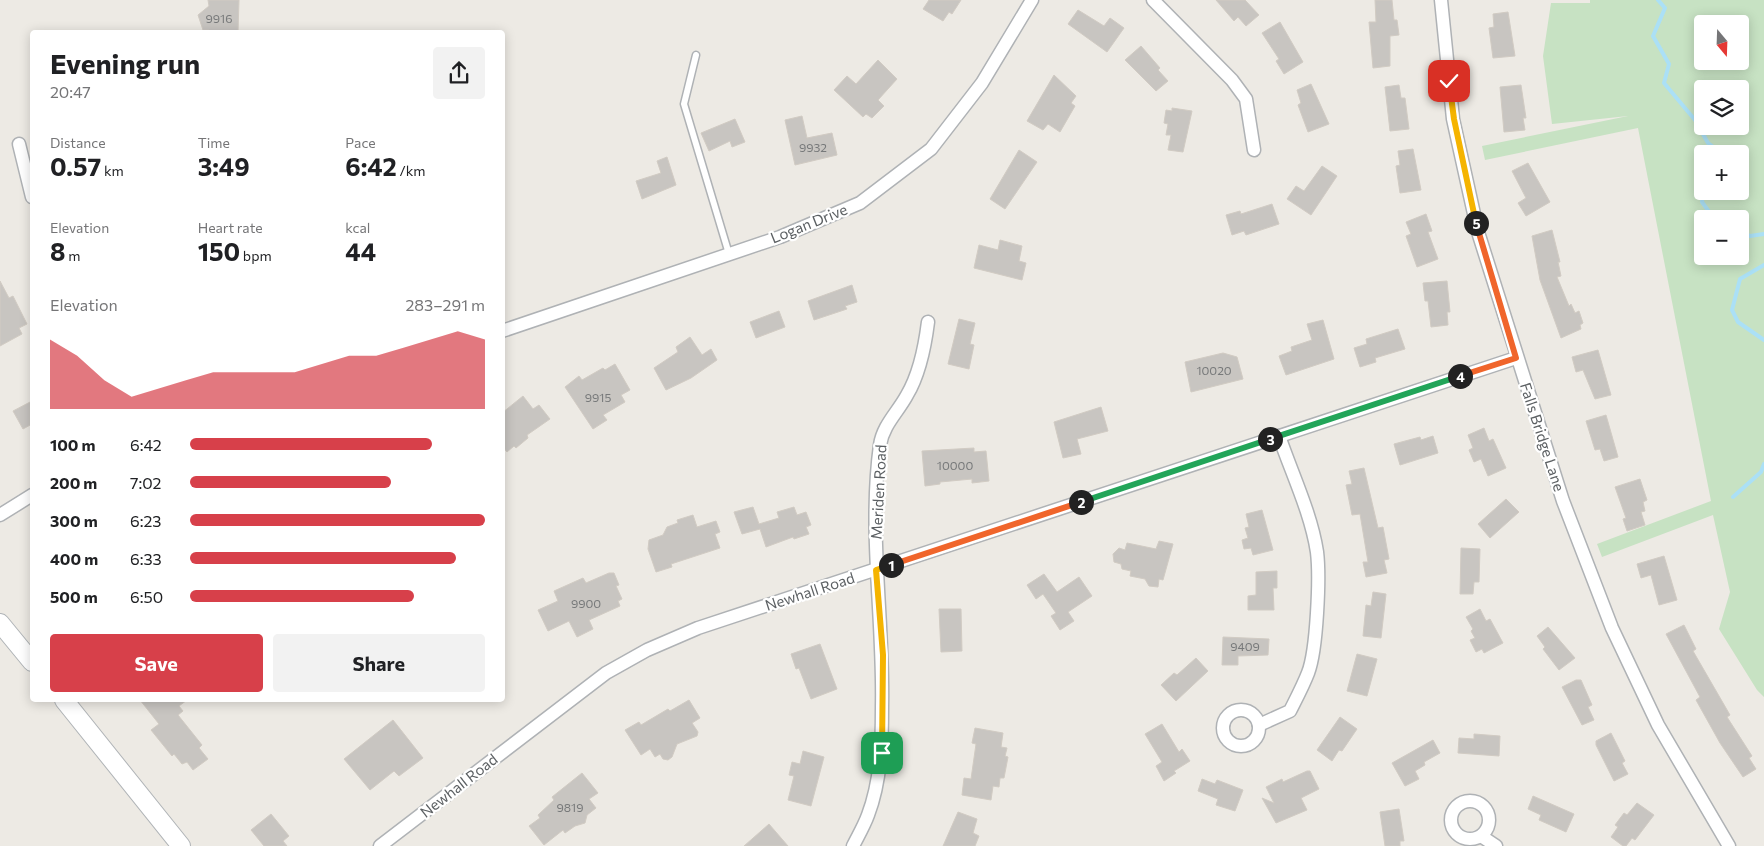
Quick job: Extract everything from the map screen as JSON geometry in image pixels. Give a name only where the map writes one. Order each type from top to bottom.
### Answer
[{"type":"main road","points":[[0,623],[30,660]]},
{"type":"main road","points":[[66,702],[181,846]]},
{"type":"street","name":"Logan Drive","points":[[505,330],[780,237],[860,203],[931,149],[982,83],[1032,0]]},
{"type":"street","points":[[1152,0],[1232,80],[1246,99],[1254,150]]},
{"type":"street","name":"Falls Bridge Lane","points":[[1441,0],[1444,43],[1456,128],[1478,232],[1516,358],[1563,501],[1612,628],[1658,724],[1729,846]]},
{"type":"street","points":[[19,144],[30,189]]},
{"type":"street","name":"Meriden Road","points":[[853,846],[868,815],[882,753],[883,655],[876,570],[876,494],[880,443],[884,430],[908,394],[926,337],[928,322]]},
{"type":"street","name":"Newhall Road","points":[[380,846],[606,673],[647,650],[698,628],[1516,358]]},
{"type":"street","points":[[1259,725],[1290,711],[1309,672],[1315,630],[1318,573],[1317,552],[1312,531],[1280,436]]},
{"type":"street","points":[[0,515],[30,496]]},
{"type":"street","points":[[1481,836],[1496,846]]},
{"type":"lane","points":[[696,54],[684,104],[729,254]]},
{"type":"green space","points":[[1590,0],[1764,0],[1764,697],[1757,690],[1719,629],[1730,592],[1713,515],[1602,557],[1597,544],[1711,501],[1638,128],[1485,160],[1482,146],[1628,116],[1552,124],[1543,56],[1551,3],[1590,3]]},
{"type":"building","points":[[208,0],[239,0],[238,30],[203,30],[198,15],[209,6]]},
{"type":"building","points":[[929,0],[961,0],[952,14],[949,12],[943,21],[923,9]]},
{"type":"building","points":[[1216,0],[1245,0],[1259,15],[1246,26],[1238,17],[1234,21]]},
{"type":"building","points":[[1375,0],[1392,0],[1394,20],[1397,20],[1399,35],[1390,36],[1390,66],[1373,68],[1369,22],[1376,22]]},
{"type":"building","points":[[1078,10],[1104,26],[1110,18],[1124,28],[1107,52],[1068,24]]},
{"type":"building","points":[[1508,12],[1515,56],[1493,58],[1489,28],[1494,27],[1493,14]]},
{"type":"building","points":[[1280,22],[1303,62],[1284,74],[1276,61],[1279,59],[1262,33]]},
{"type":"building","points":[[1141,46],[1160,68],[1158,70],[1168,81],[1156,91],[1125,60]]},
{"type":"building","points":[[878,60],[897,79],[878,100],[884,106],[872,118],[866,114],[863,117],[834,90],[847,76],[856,84]]},
{"type":"building","points":[[1054,75],[1076,96],[1071,103],[1075,106],[1060,132],[1048,124],[1043,130],[1027,121]]},
{"type":"building","points":[[1311,84],[1329,124],[1308,132],[1298,105],[1301,103],[1297,90]]},
{"type":"building","points":[[1399,85],[1401,98],[1405,98],[1409,129],[1390,131],[1385,87]]},
{"type":"building","points":[[1521,85],[1526,118],[1523,118],[1525,130],[1504,132],[1500,87]]},
{"type":"building","points":[[1172,108],[1192,111],[1183,152],[1168,150],[1171,135],[1166,135],[1168,124],[1164,123],[1166,110],[1172,111]]},
{"type":"building","points":[[802,116],[807,138],[832,133],[837,155],[795,165],[785,120]]},
{"type":"building","points":[[735,119],[745,142],[732,147],[730,141],[709,151],[701,133]]},
{"type":"building","points":[[1413,149],[1421,190],[1400,193],[1396,166],[1400,165],[1398,151]]},
{"type":"building","points":[[1019,150],[1037,162],[1005,209],[990,199]]},
{"type":"building","points":[[667,157],[676,185],[642,199],[636,181],[661,173],[657,161]]},
{"type":"building","points":[[1528,163],[1550,202],[1526,216],[1518,203],[1526,198],[1512,171]]},
{"type":"building","points":[[1322,166],[1337,176],[1311,215],[1287,199],[1296,186],[1304,191]]},
{"type":"building","points":[[1272,204],[1279,224],[1246,235],[1244,231],[1232,235],[1226,215],[1240,211],[1241,214]]},
{"type":"building","points":[[1426,214],[1432,231],[1428,232],[1438,259],[1417,267],[1406,236],[1411,234],[1406,222]]},
{"type":"building","points":[[1552,230],[1560,262],[1558,262],[1561,276],[1557,277],[1569,306],[1571,304],[1575,313],[1579,311],[1583,323],[1580,325],[1581,329],[1561,338],[1540,280],[1532,236]]},
{"type":"building","points":[[1000,240],[1022,246],[1019,261],[1026,263],[1022,280],[974,268],[979,245],[998,250]]},
{"type":"building","points":[[0,281],[9,298],[13,296],[27,324],[19,328],[22,334],[0,346]]},
{"type":"building","points":[[1447,281],[1450,312],[1447,312],[1448,325],[1431,327],[1428,301],[1425,301],[1423,283]]},
{"type":"building","points":[[852,285],[857,302],[845,306],[847,309],[814,320],[808,301]]},
{"type":"building","points":[[779,311],[785,327],[756,338],[750,322]]},
{"type":"building","points":[[959,319],[975,323],[970,344],[974,345],[969,369],[948,364]]},
{"type":"building","points":[[1323,320],[1334,359],[1286,375],[1279,356],[1292,351],[1291,347],[1312,340],[1307,324]]},
{"type":"building","points":[[1398,329],[1405,349],[1375,358],[1376,362],[1360,367],[1354,348],[1367,344],[1366,339]]},
{"type":"building","points":[[690,337],[702,355],[711,349],[717,360],[691,378],[666,390],[654,368],[678,352],[676,347]]},
{"type":"building","points":[[1598,350],[1611,395],[1595,399],[1583,370],[1576,372],[1572,357]]},
{"type":"building","points":[[1223,353],[1237,357],[1243,379],[1191,392],[1185,362]]},
{"type":"building","points":[[615,364],[630,390],[621,395],[625,402],[603,415],[607,420],[593,429],[565,387],[579,376],[582,380],[603,368],[605,370]]},
{"type":"building","points":[[523,396],[533,409],[539,405],[550,419],[527,435],[528,438],[516,448],[514,446],[507,452],[505,450],[505,411]]},
{"type":"building","points":[[30,402],[30,425],[23,429],[13,411]]},
{"type":"building","points":[[1101,407],[1108,431],[1077,439],[1081,454],[1063,458],[1054,422]]},
{"type":"building","points":[[1606,415],[1618,457],[1604,461],[1600,449],[1595,450],[1586,421]]},
{"type":"building","points":[[1484,428],[1489,441],[1493,439],[1506,468],[1488,476],[1481,459],[1474,462],[1469,450],[1473,448],[1468,435]]},
{"type":"building","points":[[1433,436],[1438,453],[1400,465],[1394,444],[1420,437],[1421,440]]},
{"type":"building","points":[[974,448],[974,452],[986,451],[989,481],[972,483],[972,479],[940,482],[940,484],[925,486],[922,451]]},
{"type":"building","points":[[1364,468],[1378,528],[1383,527],[1389,559],[1384,560],[1387,573],[1366,577],[1363,562],[1368,562],[1360,514],[1352,515],[1346,485],[1352,484],[1349,471]]},
{"type":"building","points":[[1640,479],[1647,500],[1643,502],[1645,511],[1641,512],[1645,525],[1627,531],[1623,519],[1626,518],[1615,487]]},
{"type":"building","points":[[1506,499],[1519,512],[1490,538],[1478,524]]},
{"type":"building","points":[[753,507],[759,524],[779,518],[777,512],[794,507],[797,515],[806,512],[811,525],[806,527],[809,534],[794,539],[793,537],[766,547],[760,529],[742,534],[734,512]]},
{"type":"building","points":[[1262,510],[1273,550],[1253,555],[1251,548],[1244,549],[1242,540],[1248,538],[1245,528],[1249,527],[1246,514]]},
{"type":"building","points":[[693,515],[697,527],[716,521],[720,532],[715,534],[720,548],[671,564],[672,567],[656,572],[648,549],[649,540],[663,535],[667,527],[678,523],[677,520]]},
{"type":"building","points":[[1159,541],[1173,544],[1163,580],[1159,579],[1158,587],[1149,586],[1145,579],[1130,576],[1131,571],[1122,569],[1121,564],[1114,562],[1113,554],[1119,548],[1125,550],[1127,543],[1156,549]]},
{"type":"building","points":[[1461,548],[1480,549],[1479,582],[1474,582],[1473,594],[1460,594]]},
{"type":"building","points":[[1664,556],[1677,600],[1659,605],[1651,575],[1641,578],[1637,564]]},
{"type":"building","points":[[1277,571],[1277,588],[1273,588],[1274,610],[1248,610],[1248,596],[1256,595],[1256,572]]},
{"type":"building","points":[[609,573],[614,573],[619,585],[616,586],[622,599],[618,601],[620,606],[589,620],[593,629],[577,637],[569,621],[548,631],[538,610],[558,601],[554,591],[583,578],[586,583]]},
{"type":"building","points":[[1044,574],[1057,592],[1079,577],[1092,596],[1068,612],[1074,621],[1060,630],[1051,616],[1056,613],[1043,594],[1036,599],[1027,585]]},
{"type":"building","points":[[1373,592],[1386,594],[1381,638],[1363,636],[1366,605],[1371,606]]},
{"type":"building","points":[[939,609],[961,609],[962,651],[941,652]]},
{"type":"building","points":[[1480,609],[1486,621],[1490,619],[1503,643],[1484,653],[1482,649],[1476,652],[1470,640],[1475,638],[1471,631],[1473,629],[1466,617]]},
{"type":"building","points":[[1684,625],[1696,649],[1693,651],[1730,715],[1727,717],[1752,756],[1749,758],[1756,769],[1743,777],[1720,743],[1696,700],[1700,697],[1666,634]]},
{"type":"building","points":[[1548,627],[1575,658],[1559,670],[1543,649],[1545,647],[1537,636]]},
{"type":"building","points":[[1223,637],[1269,639],[1268,655],[1238,656],[1238,665],[1222,665]]},
{"type":"building","points":[[820,644],[837,689],[811,699],[799,668],[796,669],[791,654]]},
{"type":"building","points":[[1357,654],[1377,659],[1367,696],[1347,691]]},
{"type":"building","points":[[1196,658],[1208,671],[1176,701],[1161,685],[1174,673],[1177,675]]},
{"type":"building","points":[[1576,680],[1581,680],[1592,705],[1588,707],[1594,720],[1582,725],[1562,687]]},
{"type":"building","points":[[689,700],[700,718],[692,723],[698,732],[697,736],[677,744],[672,757],[668,760],[663,759],[660,754],[655,757],[650,749],[641,755],[625,730],[639,722],[641,725],[668,709],[670,711]]},
{"type":"building","points":[[142,702],[184,702],[179,706],[183,711],[178,715],[202,745],[199,748],[208,759],[193,770],[187,762],[182,764],[174,754],[172,756],[151,730],[159,724]]},
{"type":"building","points":[[1340,717],[1357,729],[1342,751],[1339,750],[1332,761],[1317,750]]},
{"type":"building","points":[[393,720],[423,758],[399,776],[394,771],[370,790],[344,759]]},
{"type":"building","points":[[1162,724],[1179,752],[1182,749],[1190,761],[1174,771],[1176,773],[1164,781],[1156,766],[1162,762],[1145,734]]},
{"type":"building","points":[[975,728],[1003,733],[1001,747],[1007,748],[1005,756],[1008,757],[1004,778],[1000,778],[999,787],[993,786],[991,800],[962,795],[964,778],[971,779],[976,744],[972,743]]},
{"type":"building","points":[[1611,733],[1625,761],[1622,763],[1628,774],[1614,781],[1596,745],[1596,741]]},
{"type":"building","points":[[1474,734],[1500,736],[1499,756],[1458,753],[1459,738],[1474,739]]},
{"type":"building","points":[[1433,740],[1440,753],[1424,762],[1425,765],[1415,771],[1419,779],[1405,786],[1392,763]]},
{"type":"building","points":[[803,751],[824,757],[811,806],[788,800],[794,776],[789,775],[792,762],[800,764]]},
{"type":"building","points":[[1310,771],[1319,789],[1301,798],[1307,810],[1276,823],[1262,798],[1274,803],[1266,787],[1282,779],[1283,782]]},
{"type":"building","points":[[582,773],[598,793],[589,799],[596,808],[587,815],[585,823],[575,826],[565,833],[563,830],[544,845],[529,826],[540,818],[538,815],[554,800],[552,797]]},
{"type":"building","points":[[1202,779],[1215,784],[1217,780],[1243,790],[1235,811],[1216,805],[1218,799],[1198,791]]},
{"type":"building","points":[[1533,796],[1574,814],[1566,832],[1539,820],[1541,815],[1528,809]]},
{"type":"building","points":[[1637,803],[1654,815],[1635,840],[1632,838],[1626,846],[1623,846],[1611,837],[1618,827],[1615,825],[1624,813],[1627,815]]},
{"type":"building","points":[[1399,809],[1404,841],[1400,841],[1400,846],[1385,846],[1380,812]]},
{"type":"building","points":[[958,812],[977,819],[973,833],[979,836],[975,846],[943,846]]},
{"type":"building","points":[[271,814],[289,836],[283,841],[287,846],[264,846],[251,830]]},
{"type":"building","points":[[769,824],[788,846],[744,846]]},
{"type":"waterway","points":[[1658,0],[1665,8],[1653,36],[1669,64],[1664,83],[1695,120],[1711,145]]},
{"type":"waterway","points":[[1702,200],[1708,210]]},
{"type":"waterway","points":[[1749,236],[1764,234]]},
{"type":"waterway","points":[[1764,265],[1740,279],[1732,310],[1738,322],[1764,340]]},
{"type":"waterway","points":[[1733,497],[1761,472],[1764,464]]},
{"type":"route","points":[[882,753],[883,655],[876,570],[1516,358],[1478,232],[1454,119],[1449,81]]}]
